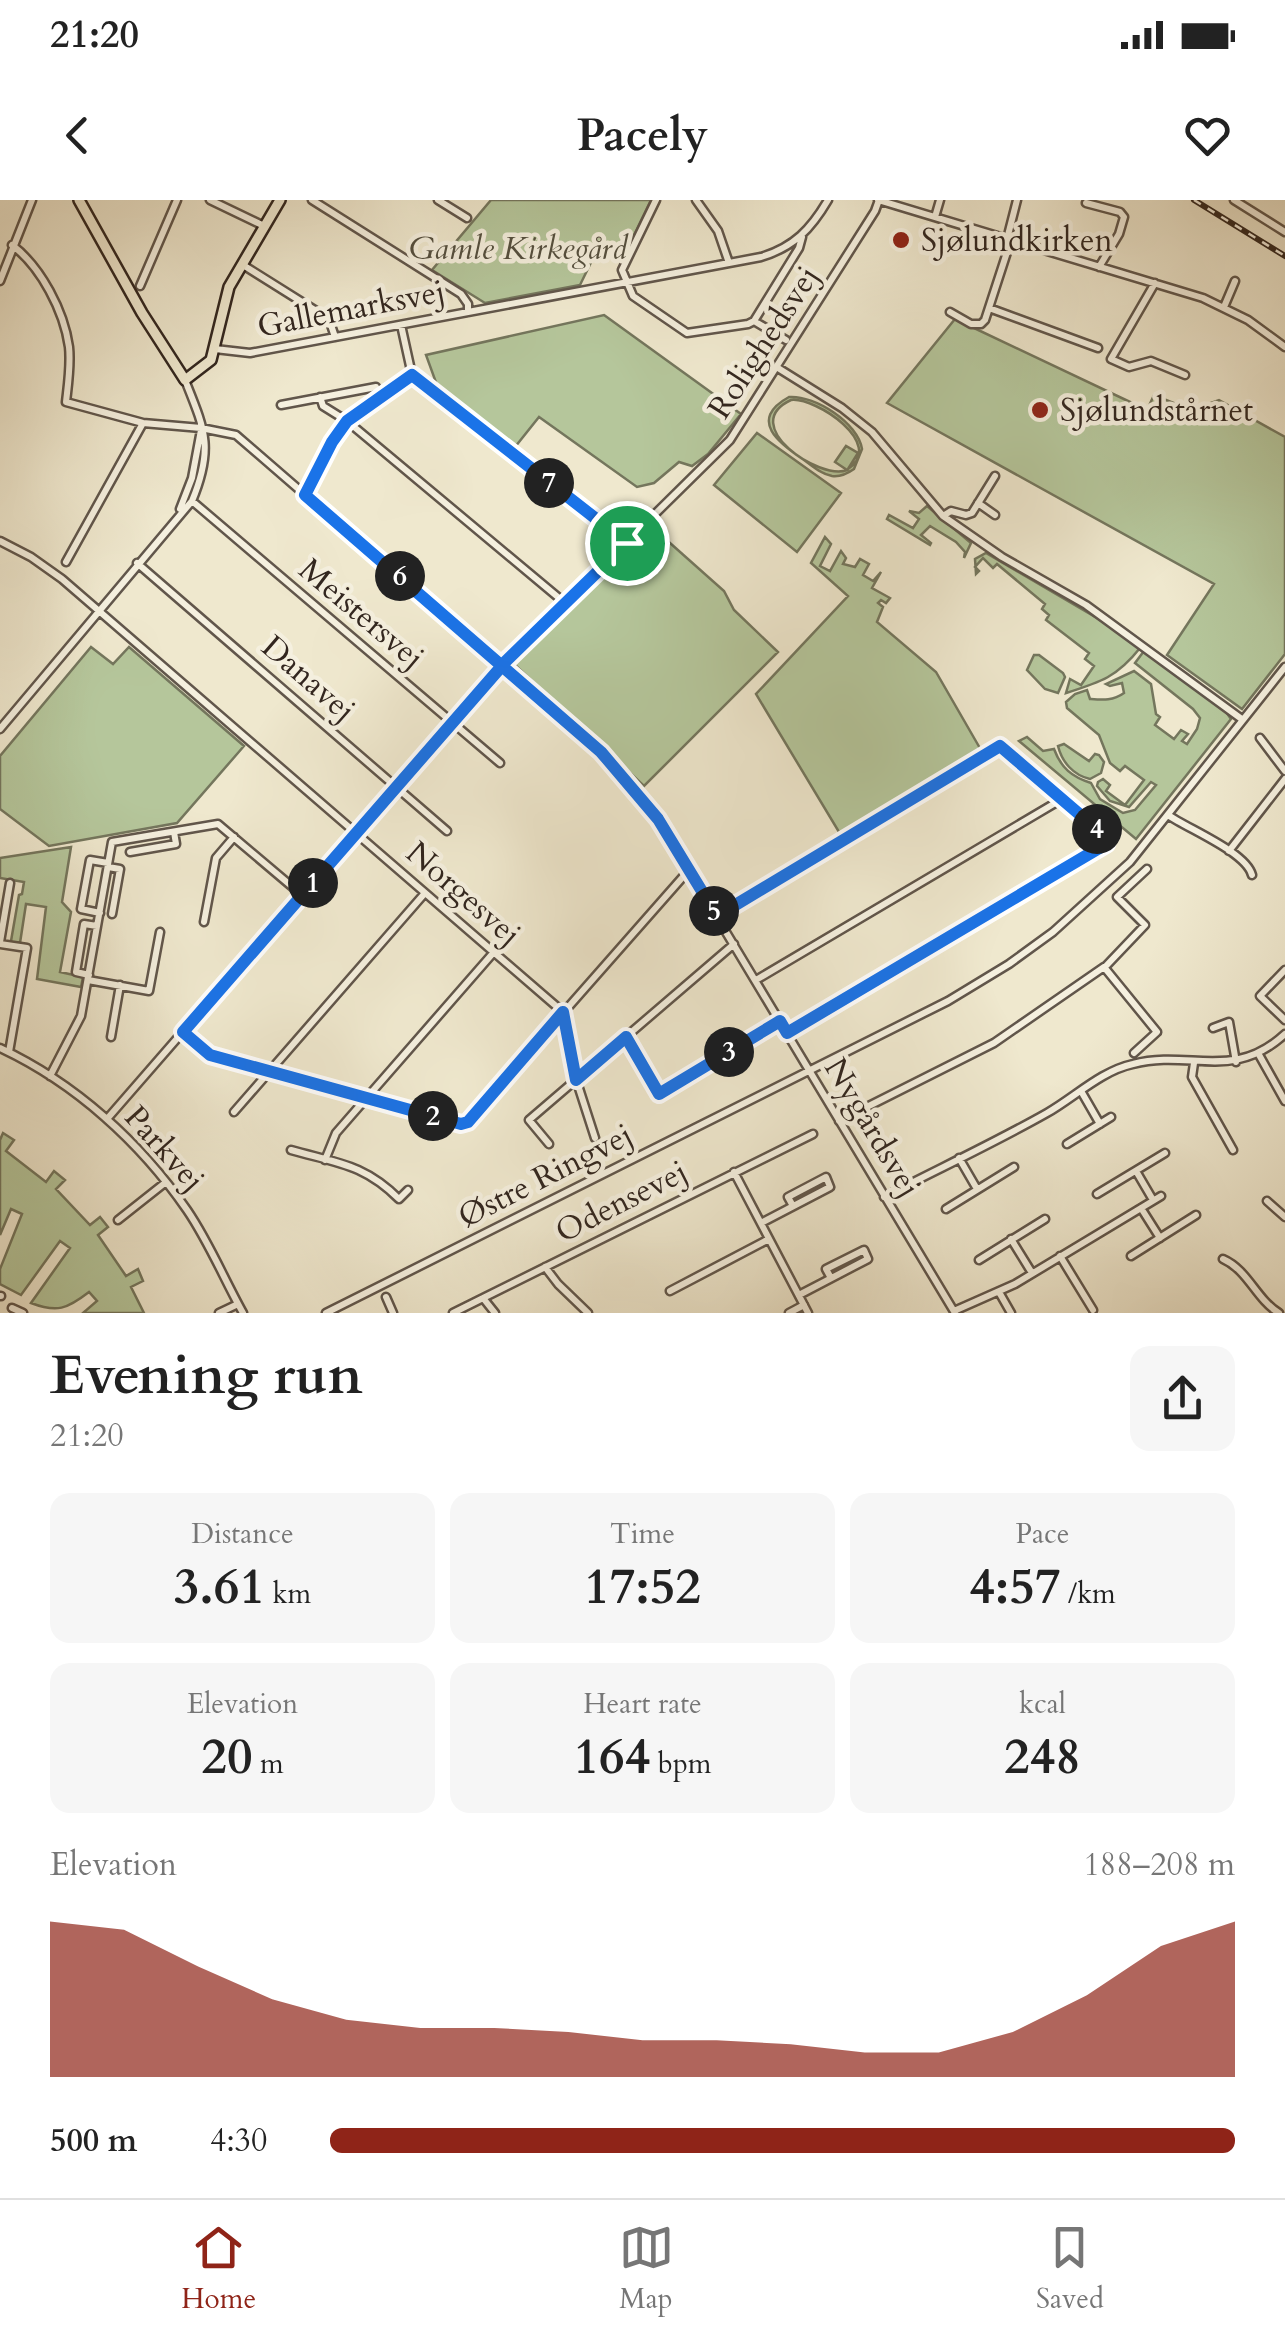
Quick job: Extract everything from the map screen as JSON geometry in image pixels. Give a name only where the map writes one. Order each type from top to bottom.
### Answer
[{"type":"main road","points":[[79,200],[184,380],[204,368],[216,349],[222,304],[280,200]]},
{"type":"street","points":[[0,281],[32,200]]},
{"type":"street","points":[[140,286],[178,200]]},
{"type":"street","points":[[210,200],[264,226]]},
{"type":"street","points":[[312,200],[461,294],[468,312]]},
{"type":"street","points":[[438,200],[467,218]]},
{"type":"street","points":[[656,200],[623,266],[634,296],[687,333],[754,321],[786,340]]},
{"type":"street","points":[[696,200],[718,231],[729,263]]},
{"type":"street","name":"Gallemarksvej","points":[[216,349],[250,354],[777,252],[802,236],[828,200]]},
{"type":"street","points":[[878,200],[1224,307],[1285,347]]},
{"type":"street","name":"Rolighedsvej","points":[[107,1119],[503,664],[730,440],[875,212],[878,200]]},
{"type":"street","points":[[935,217],[940,200]]},
{"type":"street","points":[[950,312],[976,325],[986,320],[1017,200]]},
{"type":"street","points":[[1234,200],[1285,232]]},
{"type":"street","points":[[1086,203],[1120,212],[1124,217],[1099,268]]},
{"type":"street","points":[[754,321],[790,264],[802,236]]},
{"type":"street","name":"Nygårdsvej","points":[[12,245],[38,272],[64,326],[69,367],[66,402],[143,423],[201,428],[236,436],[601,752],[658,819],[954,1312]]},
{"type":"street","points":[[777,252],[790,264]]},
{"type":"street","points":[[242,264],[329,319],[336,337]]},
{"type":"street","points":[[1224,307],[1235,281]]},
{"type":"street","points":[[1155,284],[1111,359],[1130,367],[1152,361],[1186,375]]},
{"type":"street","points":[[990,308],[1098,348]]},
{"type":"street","points":[[401,325],[412,375],[627,543]]},
{"type":"street","points":[[778,368],[872,432],[942,516],[1002,557],[1086,605],[1244,720]]},
{"type":"street","points":[[305,495],[347,421],[412,375]]},
{"type":"street","points":[[0,729],[192,501],[207,447],[184,380]]},
{"type":"street","points":[[281,405],[376,386]]},
{"type":"street","points":[[320,397],[324,406],[565,603]]},
{"type":"street","points":[[66,562],[143,423]]},
{"type":"street","points":[[178,515],[192,478],[201,428]]},
{"type":"street","points":[[942,516],[952,510],[969,515],[995,476]]},
{"type":"street","name":"Meistersvej","points":[[192,501],[500,763]]},
{"type":"street","points":[[978,504],[995,514]]},
{"type":"street","name":"Norgesvej","points":[[0,541],[32,557],[98,610],[563,1012]]},
{"type":"street","name":"Danavej","points":[[137,563],[447,831]]},
{"type":"street","name":"Østre Ringvej","points":[[326,1313],[948,1001],[1009,964],[1095,896],[1130,862],[1285,667]]},
{"type":"street","points":[[1260,738],[1285,771]]},
{"type":"street","points":[[717,916],[1000,746],[1106,837],[1106,844],[787,1033]]},
{"type":"street","points":[[1229,852],[1285,779]]},
{"type":"street","points":[[756,980],[1062,800]]},
{"type":"street","points":[[1168,815],[1229,852],[1248,866],[1252,875]]},
{"type":"street","points":[[50,1076],[75,1033],[89,977],[112,842],[218,824],[302,895]]},
{"type":"street","points":[[130,852],[176,844],[174,832]]},
{"type":"street","points":[[204,922],[216,858],[234,838]]},
{"type":"street","points":[[100,913],[81,910],[90,860],[120,869],[112,914]]},
{"type":"street","points":[[839,1122],[994,1043],[1104,967],[1145,925],[1117,897],[1147,869]]},
{"type":"street","points":[[183,1032],[210,1055],[461,1124],[468,1122],[689,870]]},
{"type":"street","points":[[10,883],[0,943],[28,948],[10,1052]]},
{"type":"street","points":[[234,1112],[426,893]]},
{"type":"street","points":[[98,926],[84,924],[76,972],[149,991],[160,932]]},
{"type":"street","points":[[549,1144],[529,1120],[734,944]]},
{"type":"street","points":[[325,1160],[336,1133],[494,952]]},
{"type":"street","points":[[1104,967],[1157,1032],[1134,1053]]},
{"type":"street","points":[[1285,970],[1260,996],[1285,1020]]},
{"type":"street","points":[[110,1036],[120,986]]},
{"type":"street","points":[[563,1012],[576,1080],[595,1138]]},
{"type":"street","points":[[626,1037],[659,1094],[780,1021]]},
{"type":"street","points":[[1213,1028],[1229,1022],[1236,1062]]},
{"type":"street","points":[[884,1198],[1023,1126],[1110,1072],[1157,1060],[1236,1062],[1258,1054],[1285,1034]]},
{"type":"street","name":"Parkvej","points":[[0,1048],[50,1076],[107,1119],[166,1182],[189,1212],[242,1313]]},
{"type":"street","points":[[1258,1054],[1285,1100]]},
{"type":"street","points":[[1194,1063],[1192,1077],[1234,1150]]},
{"type":"street","points":[[1081,1091],[1100,1124]]},
{"type":"street","points":[[1067,1144],[1112,1117]]},
{"type":"street","name":"Odensevej","points":[[453,1313],[812,1134]]},
{"type":"street","points":[[292,1150],[364,1171],[378,1178],[399,1199],[408,1190]]},
{"type":"street","points":[[1097,1194],[1165,1153]]},
{"type":"street","points":[[959,1158],[978,1190]]},
{"type":"street","points":[[946,1209],[1014,1167]]},
{"type":"street","points":[[1136,1171],[1153,1201]]},
{"type":"street","points":[[734,1172],[806,1309],[790,1313]]},
{"type":"street","points":[[761,1223],[793,1206],[830,1186],[826,1178],[788,1197],[793,1206]]},
{"type":"street","points":[[118,1220],[166,1182]]},
{"type":"street","points":[[954,1312],[1032,1274],[1161,1196]]},
{"type":"street","points":[[1267,1201],[1285,1217]]},
{"type":"street","points":[[1142,1208],[1160,1238]]},
{"type":"street","points":[[1131,1256],[1196,1215]]},
{"type":"street","points":[[978,1260],[1045,1219]]},
{"type":"street","points":[[670,1290],[769,1239]]},
{"type":"street","points":[[1011,1239],[1032,1274]]},
{"type":"street","points":[[799,1295],[868,1259],[864,1250],[826,1269],[831,1278]]},
{"type":"street","points":[[1060,1256],[1093,1310]]},
{"type":"street","points":[[1223,1259],[1240,1269],[1278,1313]]},
{"type":"street","points":[[545,1267],[588,1313]]},
{"type":"street","points":[[998,1292],[1011,1313]]},
{"type":"street","points":[[386,1297],[393,1313]]},
{"type":"street","points":[[484,1298],[495,1313]]},
{"type":"street","points":[[219,1313],[238,1304]]},
{"type":"street","points":[[12,1308],[23,1313]]},
{"type":"green space","name":"Gamle Kirkegård","points":[[491,200],[651,200],[624,256],[600,244],[580,285],[485,303],[432,270]]},
{"type":"green space","points":[[604,315],[741,414],[708,454],[692,466],[679,462],[654,483],[637,487],[539,417],[515,447],[438,388],[426,355]]},
{"type":"green space","points":[[955,319],[1147,410],[1154,395],[1191,410],[1219,400],[1285,437],[1285,654],[1242,709],[1167,655],[1214,584],[887,403]]},
{"type":"green space","points":[[789,397],[811,401],[834,413],[859,439],[862,449],[854,469],[841,476],[817,470],[786,447],[778,439],[769,423],[770,414]],"holes":[[[791,400],[816,406],[843,424],[859,447],[858,453],[846,446],[835,462],[847,470],[819,467],[803,459],[778,436],[773,423],[777,411]]]},
{"type":"green space","points":[[757,433],[841,493],[797,552],[714,485]]},
{"type":"green space","points":[[927,506],[971,543],[964,558],[965,552],[956,542],[930,526],[921,535],[930,545],[887,519],[889,515],[913,528],[919,519],[909,511],[919,513]]},
{"type":"green space","points":[[652,527],[724,591],[734,610],[778,652],[644,786],[514,664]]},
{"type":"green space","points":[[825,537],[831,544],[820,566],[830,571],[841,551],[846,558],[843,564],[855,567],[860,559],[869,564],[863,575],[873,581],[881,572],[872,588],[890,598],[886,603],[878,603],[883,607],[877,622],[936,672],[981,750],[842,837],[756,694],[848,596],[811,563]]},
{"type":"green space","points":[[986,553],[1102,621],[1140,648],[1108,677],[1066,693],[1070,679],[1081,685],[1094,666],[1085,659],[1089,653],[1046,620],[1049,615],[1042,609],[1045,604],[997,564],[993,568],[983,558],[975,566],[975,559]]},
{"type":"green space","points":[[91,647],[113,664],[129,647],[244,746],[177,823],[49,846],[0,809],[0,756]]},
{"type":"green space","points":[[1144,651],[1224,709],[1231,719],[1136,839],[1019,741],[1027,737],[1043,751],[1054,749],[1064,767],[1091,783],[1100,799],[1123,813],[1135,810],[1156,785],[1151,782],[1129,807],[1110,801],[1098,782],[1103,779],[1110,785],[1106,791],[1125,805],[1144,780],[1125,766],[1120,771],[1110,763],[1099,735],[1067,708],[1066,702],[1087,690],[1090,699],[1116,697],[1124,693],[1122,683],[1106,684],[1134,671],[1151,684],[1156,714],[1160,717],[1155,725],[1174,739],[1181,730],[1188,734],[1182,741],[1187,744],[1200,718],[1135,663]]},
{"type":"green space","points":[[1034,655],[1063,673],[1058,693],[1045,689],[1027,670]]},
{"type":"green space","points":[[1064,744],[1089,761],[1099,755],[1104,762],[1101,773],[1090,779],[1073,771],[1058,746]]},
{"type":"green space","points":[[71,847],[62,902],[71,912],[60,972],[83,977],[81,987],[37,979],[46,907],[26,904],[20,943],[11,941],[24,882],[0,878],[0,858]]},
{"type":"green space","points":[[3,1133],[14,1140],[6,1151],[46,1182],[54,1171],[65,1180],[56,1189],[90,1225],[100,1217],[108,1227],[98,1235],[126,1276],[138,1269],[143,1281],[131,1287],[144,1313],[83,1313],[97,1301],[89,1292],[62,1308],[31,1303],[70,1248],[60,1241],[21,1295],[0,1284],[0,1269],[22,1214],[11,1209],[0,1235]]},
{"type":"railway","points":[[1194,200],[1285,256]]},
{"type":"place","name":"Sjølundkirken","points":[[901,240]]},
{"type":"place","name":"Sjølundstårnet","points":[[1040,410]]},
{"type":"route","points":[[627,543],[412,375],[347,421],[305,495],[503,664],[601,752],[658,819],[717,916],[1000,746],[1106,837],[1106,844],[787,1033],[780,1021],[659,1094],[626,1037],[576,1080],[563,1012],[468,1122],[461,1124],[210,1055],[183,1032],[503,664],[627,543]]}]
